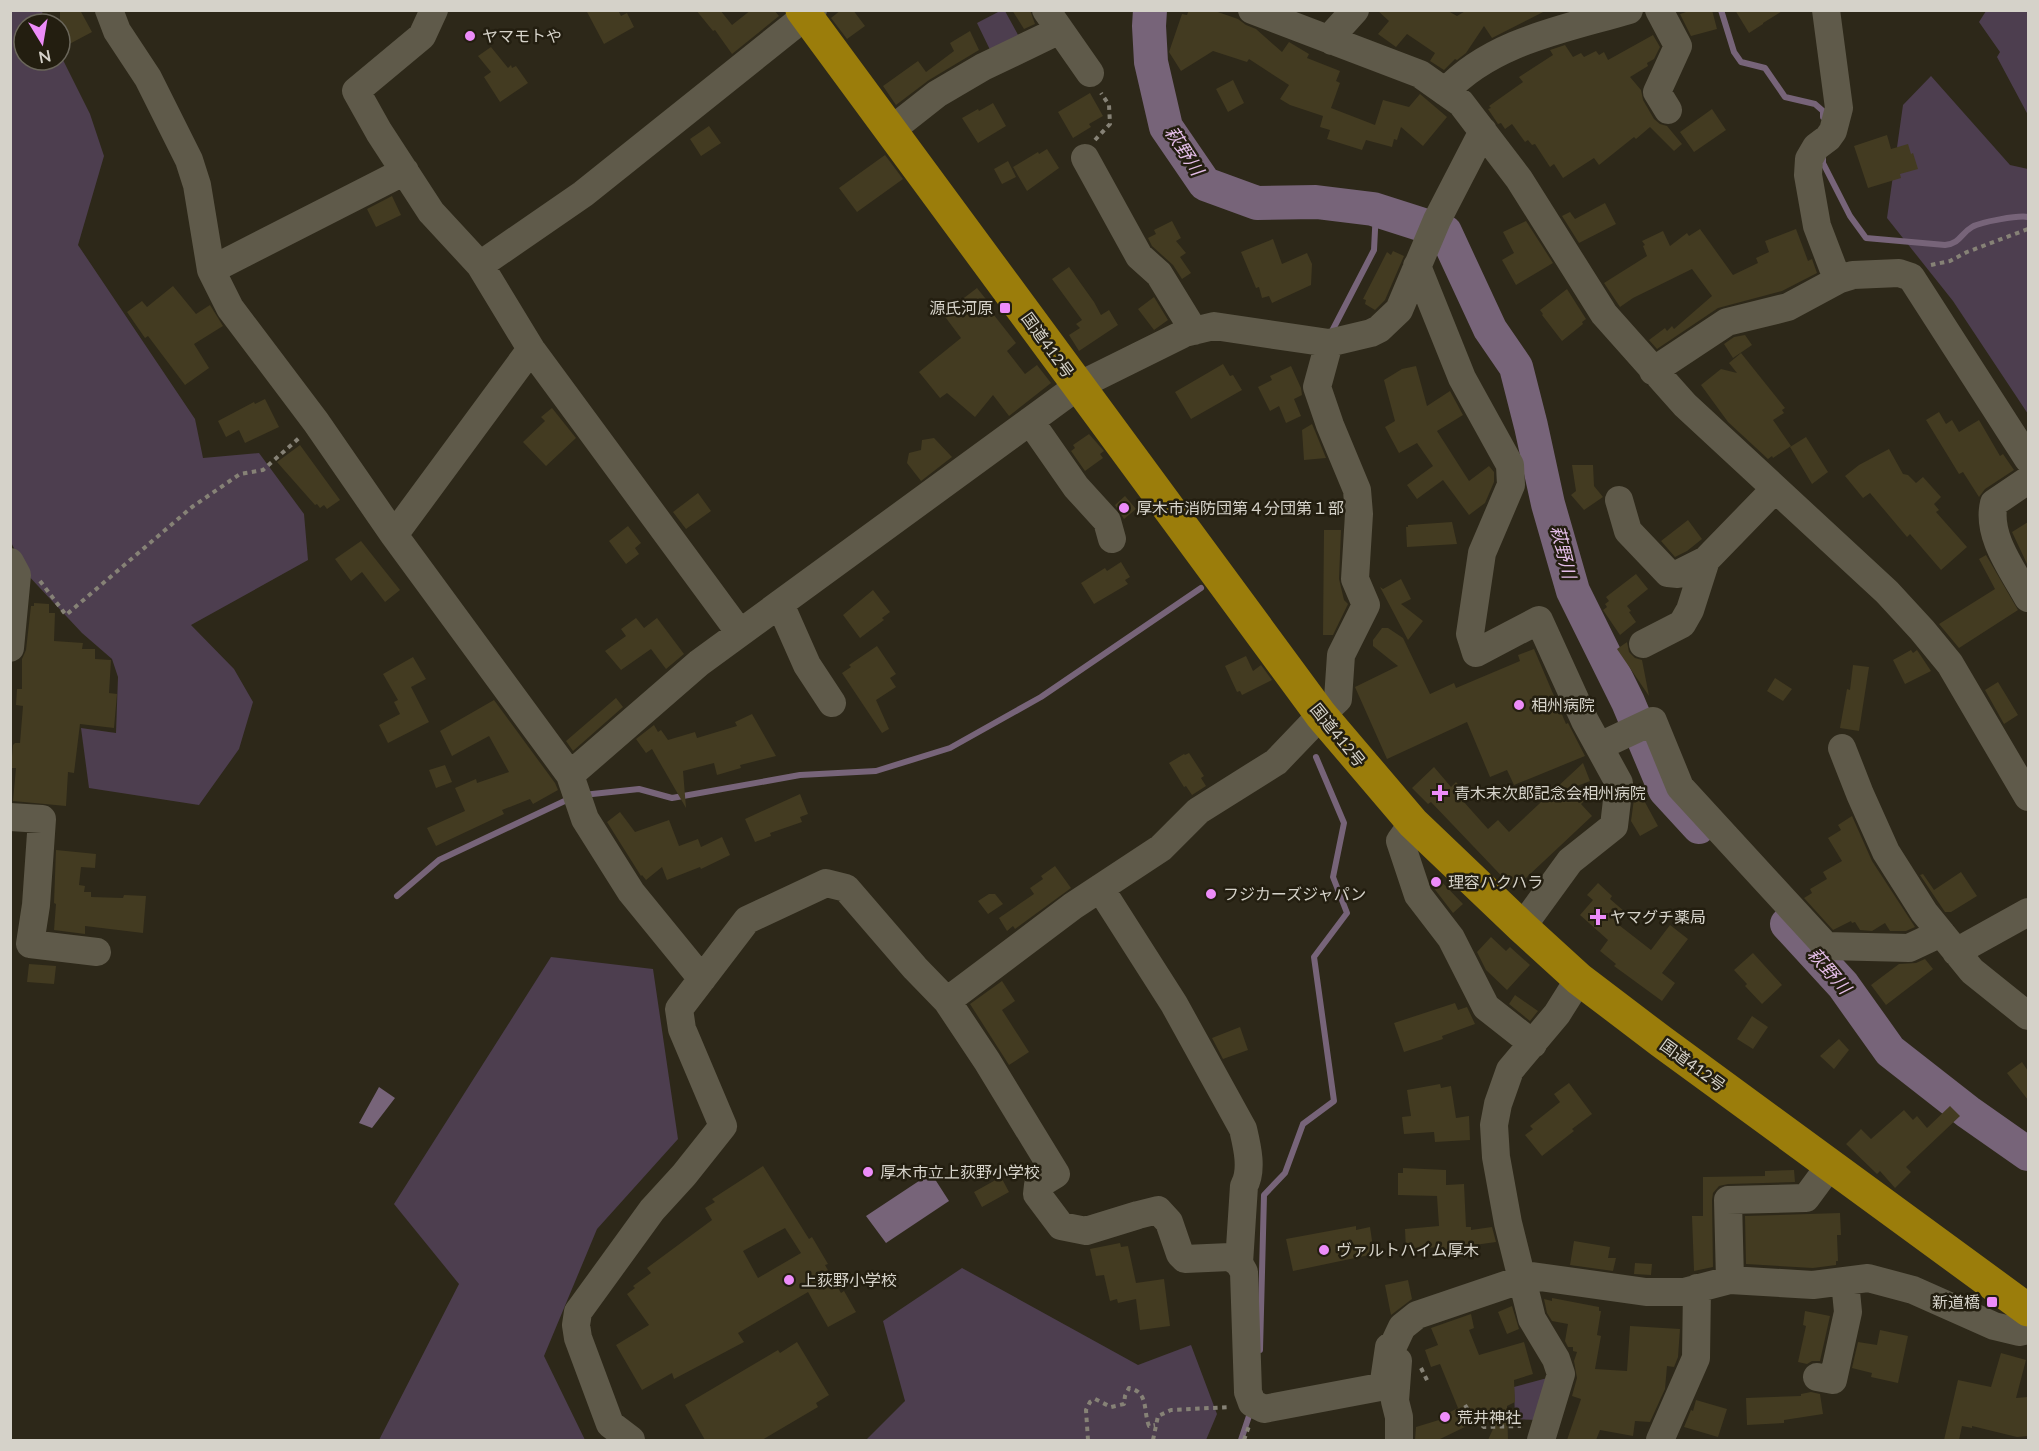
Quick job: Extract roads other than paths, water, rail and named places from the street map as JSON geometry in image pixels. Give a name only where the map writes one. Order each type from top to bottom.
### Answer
[{"type":"highway","name":"国道412号","points":[[807,12],[890,131],[1321,715],[1413,823],[1579,979],[2028,1310]]},
{"type":"street","points":[[109,10],[117,31],[148,78],[189,160],[196,185],[211,270],[239,321],[316,422],[394,535],[570,775],[585,819],[631,892],[702,980]]},
{"type":"street","points":[[434,10],[422,36],[356,91],[378,132],[431,212],[480,265],[531,349],[740,633]]},
{"type":"street","points":[[1252,10],[1420,74],[1461,103],[1519,179],[1604,314],[1653,371],[1726,445],[1887,592],[1950,664],[2028,796]]},
{"type":"street","points":[[1332,41],[1336,31],[1355,10]]},
{"type":"street","points":[[1445,92],[1460,76],[1488,57],[1528,40],[1629,10]]},
{"type":"street","points":[[1658,97],[1678,46],[1659,10]]},
{"type":"street","points":[[1826,10],[1839,108],[1833,131],[1809,159],[1808,175],[1817,225],[1833,268],[1840,279]]},
{"type":"street","points":[[480,265],[582,194],[807,12]]},
{"type":"street","points":[[890,131],[937,94],[983,67],[1053,20],[1089,73]]},
{"type":"street","points":[[570,775],[699,663],[1078,386],[1185,333],[1214,326],[1329,343],[1379,329],[1399,310],[1437,220],[1483,131]]},
{"type":"street","points":[[1085,158],[1139,256],[1159,274],[1194,331]]},
{"type":"street","points":[[211,270],[405,171]]},
{"type":"street","points":[[1420,260],[1462,378],[1510,465],[1511,485],[1482,553],[1470,634],[1476,653],[1539,620],[1585,721],[1601,746],[1619,783],[1614,826],[1570,861],[1522,927]]},
{"type":"street","points":[[1653,371],[1727,322],[1781,319],[1840,279],[1853,275],[1899,273],[1911,277],[2028,459]]},
{"type":"street","points":[[947,1001],[1073,906],[1161,848],[1198,811],[1276,762],[1338,699],[1341,655],[1366,605],[1355,579],[1359,514],[1357,490],[1317,387],[1329,343]]},
{"type":"street","points":[[394,535],[531,349]]},
{"type":"street","points":[[1030,421],[1076,487],[1107,521],[1112,539]]},
{"type":"street","points":[[2028,480],[1994,502],[1992,513],[1996,540],[2028,598]]},
{"type":"street","points":[[1619,500],[1628,531],[1668,573],[1678,574],[1706,560],[1775,489]]},
{"type":"street","points":[[1643,644],[1682,624],[1690,610],[1706,560]]},
{"type":"street","points":[[11,638],[14,569]]},
{"type":"street","points":[[780,604],[807,665],[832,703]]},
{"type":"street","points":[[1601,746],[1653,721],[1680,787],[1826,946],[1909,948],[1948,943],[2028,912]]},
{"type":"street","points":[[1842,748],[1886,852],[1924,912],[1972,971],[2028,1016]]},
{"type":"street","points":[[10,817],[42,819],[36,905],[30,944],[97,952]]},
{"type":"street","points":[[1413,823],[1400,841],[1418,895],[1451,938],[1486,1007],[1533,1044]]},
{"type":"street","points":[[631,1440],[610,1424],[578,1338],[576,1325],[578,1312],[652,1210],[684,1175],[723,1126],[682,1029],[680,1009],[747,920],[826,884],[846,888],[915,968],[947,1001],[987,1061],[1056,1174],[1038,1185],[1037,1194],[1061,1226],[1086,1232],[1158,1210],[1169,1222],[1180,1254],[1185,1259],[1230,1257],[1239,1263],[1244,1272],[1248,1392],[1252,1403],[1264,1409],[1380,1387],[1384,1382],[1389,1347],[1395,1342],[1402,1327],[1416,1315],[1532,1276],[1646,1292],[1684,1292],[1730,1280],[1813,1285],[1868,1278],[1913,1290],[1994,1326],[2019,1332],[2028,1330]]},
{"type":"street","points":[[1100,888],[1174,1004],[1243,1129],[1248,1149],[1248,1179],[1244,1186],[1239,1263]]},
{"type":"street","points":[[1543,1437],[1561,1374],[1557,1359],[1532,1319],[1508,1223],[1496,1157],[1494,1125],[1498,1104],[1510,1070],[1557,1014],[1579,979]]},
{"type":"street","points":[[1730,1280],[1728,1200],[1806,1198],[1831,1164]]},
{"type":"street","points":[[1833,1380],[1848,1312],[1845,1281]]},
{"type":"street","points":[[1660,1440],[1696,1358],[1697,1288]]},
{"type":"street","points":[[1395,1342],[1398,1350],[1395,1401],[1399,1440]]},
{"type":"waterway","name":"萩野川","points":[[1150,10],[1151,62],[1166,127],[1205,184],[1257,203],[1316,202],[1373,209],[1445,232],[1490,329],[1516,367],[1548,504],[1573,591],[1628,702],[1665,790],[1699,827]]},
{"type":"waterway","points":[[1721,10],[1734,52],[1741,62],[1765,68],[1785,97],[1815,104],[1823,111],[1823,117]]},
{"type":"waterway","points":[[1823,158],[1823,163],[1850,216],[1866,238],[1945,245],[1954,242],[1976,225],[2008,218],[2028,217]]},
{"type":"waterway","points":[[1331,333],[1374,250],[1376,210]]},
{"type":"waterway","points":[[583,795],[639,789],[672,798],[800,775],[876,771],[950,748],[1041,697],[1201,588]]},
{"type":"waterway","points":[[1260,1350],[1264,1195],[1285,1173],[1303,1124],[1334,1101],[1314,957],[1347,913],[1333,877],[1344,823],[1316,757]]},
{"type":"waterway","points":[[397,896],[439,860],[571,798]]},
{"type":"waterway","name":"萩野川","points":[[1787,924],[1843,985],[1890,1051],[1968,1112],[2028,1154]]},
{"type":"waterway","points":[[1241,1440],[1251,1410]]},
{"type":"place","name":"ヤマモトや","points":[[470,36]]},
{"type":"place","name":"源氏河原","points":[[1005,308]]},
{"type":"place","name":"厚木市消防団第４分団第１部","points":[[1124,508]]},
{"type":"place","name":"相州病院","points":[[1519,705]]},
{"type":"place","name":"青木末次郎記念会相州病院","points":[[1440,793]]},
{"type":"place","name":"理容ハクハラ","points":[[1436,882]]},
{"type":"place","name":"フジカーズジャパン","points":[[1211,894]]},
{"type":"place","name":"ヤマグチ薬局","points":[[1598,917]]},
{"type":"place","name":"厚木市立上荻野小学校","points":[[868,1172]]},
{"type":"place","name":"ヴァルトハイム厚木","points":[[1324,1250]]},
{"type":"place","name":"上荻野小学校","points":[[789,1280]]},
{"type":"place","name":"新道橋","points":[[1992,1302]]},
{"type":"place","name":"荒井神社","points":[[1445,1417]]}]
